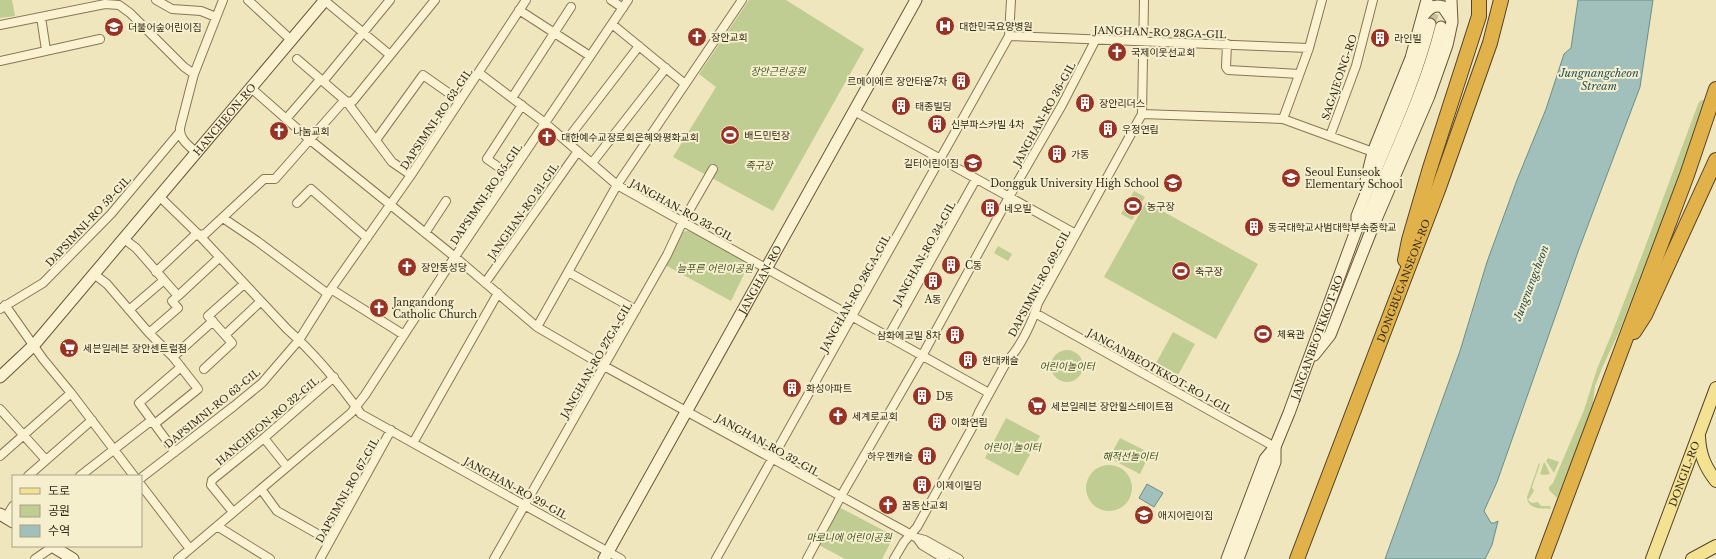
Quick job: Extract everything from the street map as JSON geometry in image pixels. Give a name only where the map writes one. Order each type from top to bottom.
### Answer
[{"type":"highway","points":[[1400,292],[1409,240],[1478,16],[1479,0]]},
{"type":"highway","name":"DONGBUGANSEON-RO","points":[[1297,559],[1400,292],[1465,115],[1490,43],[1501,0]]},
{"type":"highway","points":[[1544,559],[1687,175],[1716,89]]},
{"type":"highway","points":[[1618,360],[1645,316],[1716,160]]},
{"type":"main road","name":"DONGIL-RO","points":[[1652,559],[1716,388]]},
{"type":"main road","points":[[1699,432],[1700,453],[1707,468],[1716,481]]},
{"type":"main road","points":[[1692,559],[1716,547]]},
{"type":"main road","points":[[1705,559],[1716,547]]},
{"type":"street","points":[[156,0],[172,9],[201,11],[216,17]]},
{"type":"street","points":[[197,152],[184,142],[179,133],[194,74],[223,0]]},
{"type":"street","points":[[248,0],[291,40]]},
{"type":"street","points":[[324,0],[390,56]]},
{"type":"street","name":"HANCHEON-RO","points":[[0,377],[34,345],[160,197],[324,0]]},
{"type":"street","points":[[286,119],[318,82],[325,79],[390,0]]},
{"type":"street","name":"DAPSIMNI-RO 63-GIL","points":[[142,477],[234,406],[262,382],[299,340],[330,292],[411,175],[526,0]]},
{"type":"street","points":[[611,0],[623,8]]},
{"type":"street","name":"DAPSIMNI-RO 65-GIL","points":[[178,559],[351,413],[356,407],[628,0]]},
{"type":"street","points":[[537,326],[617,185],[742,0]]},
{"type":"street","name":"JANGHAN-RO","points":[[606,555],[854,111],[908,9],[916,0]]},
{"type":"street","points":[[908,9],[924,0]]},
{"type":"street","name":"JANGHAN-RO 28GA-GIL","points":[[716,559],[941,160],[1009,36],[1011,0]]},
{"type":"street","name":"DAPSIMNI-RO 69-GIL","points":[[894,559],[904,542],[914,536],[917,527],[973,426],[989,393],[1036,313],[1038,303],[1142,114],[1144,0]]},
{"type":"street","points":[[1283,119],[1309,48],[1322,0]]},
{"type":"street","name":"SAGAJEONG-RO","points":[[1330,136],[1356,66],[1373,0]]},
{"type":"street","points":[[1426,0],[1432,22]]},
{"type":"street","points":[[1308,362],[1330,335],[1371,231],[1429,96],[1447,45],[1452,22],[1451,0]]},
{"type":"street","points":[[156,272],[194,236],[205,234],[264,179],[275,179],[342,103],[353,102],[431,2]]},
{"type":"street","points":[[0,25],[40,17],[86,4],[119,5],[130,12],[184,67],[194,74]]},
{"type":"street","points":[[1364,198],[1368,168],[1373,152],[1411,58],[1432,22],[1429,8],[1438,6],[1443,8],[1452,22]]},
{"type":"street","points":[[512,98],[571,7]]},
{"type":"street","points":[[519,10],[590,56]]},
{"type":"street","points":[[40,17],[46,50]]},
{"type":"street","name":"JANGANBEOTKKOT-RO","points":[[1227,559],[1265,459],[1275,446],[1308,362],[1357,228],[1357,216],[1409,92],[1432,22]]},
{"type":"street","name":"JANGANBEOTKKOT-RO","points":[[1357,228],[1367,219],[1410,121],[1426,77],[1432,22]]},
{"type":"street","points":[[612,24],[685,84]]},
{"type":"street","name":"JANGHAN-RO 28GA-GIL","points":[[1009,36],[1309,48]]},
{"type":"street","points":[[0,61],[100,39]]},
{"type":"street","name":"JANGHAN-RO 36-GIL","points":[[1009,197],[1056,116],[1096,39]]},
{"type":"street","points":[[1227,44],[1226,67],[1228,70],[1300,74]]},
{"type":"street","points":[[566,141],[639,46]]},
{"type":"street","points":[[297,59],[347,102],[392,162],[411,175]]},
{"type":"street","points":[[592,163],[666,68]]},
{"type":"street","name":"JANGHAN-RO 33-GIL","points":[[479,73],[545,123],[617,185],[766,269]]},
{"type":"street","points":[[376,140],[423,75],[460,101]]},
{"type":"street","points":[[251,88],[309,140],[455,257],[537,326],[604,366],[687,411]]},
{"type":"street","points":[[510,175],[487,159],[522,105]]},
{"type":"street","points":[[854,111],[976,180],[1076,234]]},
{"type":"street","points":[[1142,114],[1283,119],[1373,152]]},
{"type":"street","name":"DAPSIMNI-RO 59-GIL","points":[[2,307],[43,283],[115,209],[179,133]]},
{"type":"street","name":"JANGHAN-RO 31-GIL","points":[[485,283],[578,151]]},
{"type":"street","name":"JANGHAN-RO 27GA-GIL","points":[[494,559],[667,256],[682,223],[714,169]]},
{"type":"street","name":"JANGHAN-RO 34-GIL","points":[[888,337],[976,180]]},
{"type":"street","points":[[297,203],[310,188],[367,238]]},
{"type":"street","name":"HANCHEON-RO 32-GIL","points":[[160,197],[200,235],[260,302],[334,376],[356,407]]},
{"type":"street","points":[[807,559],[841,496],[922,356],[1009,197]]},
{"type":"street","points":[[425,233],[446,201]]},
{"type":"street","points":[[223,218],[257,240],[330,292],[404,335]]},
{"type":"street","points":[[124,239],[136,248],[178,296]]},
{"type":"street","points":[[149,333],[178,308],[172,301],[220,257]]},
{"type":"street","points":[[766,269],[989,393]]},
{"type":"street","points":[[568,272],[636,310]]},
{"type":"street","points":[[81,475],[148,423],[157,422],[198,389],[173,357],[149,333],[107,284],[94,274]]},
{"type":"street","points":[[129,310],[164,280]]},
{"type":"street","points":[[173,357],[244,284]]},
{"type":"street","points":[[413,443],[498,293]]},
{"type":"street","points":[[224,335],[260,302]]},
{"type":"street","points":[[2,307],[34,345],[42,358],[71,393],[133,475]]},
{"type":"street","name":"JANGANBEOTKKOT-RO 1-GIL","points":[[1036,313],[1275,446]]},
{"type":"street","points":[[204,368],[232,343],[211,318]]},
{"type":"street","points":[[175,452],[139,403],[181,367]]},
{"type":"street","name":"HANCHEON-RO 32-GIL","points":[[233,512],[211,485],[212,480],[264,438],[334,376]]},
{"type":"street","points":[[0,456],[71,393]]},
{"type":"street","name":"JANGHAN-RO 29-GIL","points":[[356,407],[361,414],[524,505],[606,555],[620,559]]},
{"type":"street","points":[[0,409],[46,460]]},
{"type":"street","name":"JANGHAN-RO 32-GIL","points":[[687,411],[914,536],[925,540],[959,559]]},
{"type":"street","points":[[29,475],[92,420]]},
{"type":"street","name":"DAPSIMNI-RO 67-GIL","points":[[320,559],[391,430]]},
{"type":"street","points":[[264,438],[287,467]]},
{"type":"street","name":"JANGANBEOTKKOT-RO","points":[[1238,559],[1275,462],[1275,446]]},
{"type":"street","points":[[142,486],[190,549]]},
{"type":"street","points":[[261,489],[277,511],[330,541]]},
{"type":"street","points":[[6,518],[12,508]]},
{"type":"street","points":[[217,526],[270,559]]},
{"type":"street","name":"JANGHAN-RO 32-GIL","points":[[914,536],[922,545],[945,559]]},
{"type":"street","points":[[36,559],[52,547]]},
{"type":"street","points":[[55,547],[73,559]]},
{"type":"green space","points":[[0,0],[12,0],[15,16],[0,18]]},
{"type":"green space","name":"장안근린공원","points":[[749,0],[786,0],[864,49],[773,211],[673,157],[716,87],[699,74]]},
{"type":"green space","points":[[1706,99],[1619,332],[1595,386],[1592,410],[1557,498],[1549,490],[1549,487],[1553,483],[1584,410],[1597,369],[1644,250],[1698,104],[1700,101]]},
{"type":"green space","name":"농구장","points":[[1134,191],[1145,197],[1132,220],[1121,214]]},
{"type":"green space","name":"축구장","points":[[1146,202],[1258,264],[1216,339],[1104,277]]},
{"type":"green space","name":"늘푸른 어린이공원","points":[[689,230],[746,261],[748,266],[731,301],[665,265],[683,232]]},
{"type":"green space","points":[[998,246],[1012,254],[1008,261],[994,253]]},
{"type":"green space","points":[[1173,332],[1195,344],[1177,377],[1155,365]]},
{"type":"green space","name":"어린이놀이터","points":[[1064,350],[1070,350],[1079,354],[1083,366],[1079,378],[1070,382],[1064,382],[1055,378],[1051,369],[1051,363],[1055,354]]},
{"type":"green space","name":"어린이 놀이터","points":[[1006,418],[1040,436],[1018,476],[985,458]]},
{"type":"green space","name":"해적선놀이터","points":[[1120,438],[1150,453],[1140,474],[1109,458]]},
{"type":"green space","points":[[1548,458],[1559,462],[1554,473],[1546,461]]},
{"type":"green space","points":[[1544,462],[1545,463],[1550,474],[1540,474]]},
{"type":"green space","points":[[1539,463],[1540,464],[1532,487],[1534,491],[1528,500],[1532,503],[1538,502],[1541,506],[1550,506],[1551,509],[1536,508],[1528,501],[1527,497]]},
{"type":"green space","points":[[1104,465],[1114,465],[1122,469],[1128,475],[1132,483],[1132,493],[1128,501],[1122,507],[1114,511],[1104,511],[1096,507],[1090,501],[1086,493],[1086,483],[1090,475],[1096,469]]},
{"type":"green space","name":"마로니에 어린이공원","points":[[837,506],[894,536],[882,559],[845,559],[817,544]]},
{"type":"water","name":"Jungnangcheon Stream","points":[[1578,0],[1653,0],[1640,87],[1579,249],[1497,482],[1484,511],[1491,523],[1498,521],[1492,545],[1485,559],[1385,559],[1460,351],[1487,262],[1517,180],[1546,109],[1564,54],[1571,48]]},
{"type":"water","points":[[1147,484],[1163,493],[1154,507],[1139,498]]},
{"type":"tunnel","points":[[1430,24],[1437,0]]},
{"type":"place","name":"대한민국요양병원","points":[[945,26]]},
{"type":"place","name":"더불어숲어린이집","points":[[114,27]]},
{"type":"place","name":"장안교회","points":[[697,37]]},
{"type":"place","name":"라인빌","points":[[1380,38]]},
{"type":"place","name":"국제이웃선교회","points":[[1117,52]]},
{"type":"place","name":"르메이에르 장안타운7차","points":[[961,81]]},
{"type":"place","name":"장안리더스","points":[[1085,103]]},
{"type":"place","name":"태종빌딩","points":[[901,106]]},
{"type":"place","name":"신부파스카빌 4차","points":[[937,124]]},
{"type":"place","name":"우정연립","points":[[1108,129]]},
{"type":"place","name":"나눔교회","points":[[279,131]]},
{"type":"place","name":"배드민턴장","points":[[730,135]]},
{"type":"place","name":"대한예수교장로회은혜와평화교회","points":[[547,137]]},
{"type":"place","name":"가동","points":[[1057,154]]},
{"type":"place","name":"길터어린이집","points":[[973,163]]},
{"type":"place","name":"Seoul Eunseok Elementary School","points":[[1291,178]]},
{"type":"place","name":"Dongguk University High School","points":[[1173,183]]},
{"type":"place","name":"농구장","points":[[1133,206]]},
{"type":"place","name":"네오빌","points":[[990,208]]},
{"type":"place","name":"동국대학교사범대학부속중학교","points":[[1254,227]]},
{"type":"place","name":"C동","points":[[951,265]]},
{"type":"place","name":"장안동성당","points":[[407,267]]},
{"type":"place","name":"축구장","points":[[1181,271]]},
{"type":"place","name":"A동","points":[[933,281]]},
{"type":"place","name":"Jangandong Catholic Church","points":[[379,308]]},
{"type":"place","name":"체육관","points":[[1263,334]]},
{"type":"place","name":"삼화에코빌 8차","points":[[955,335]]},
{"type":"place","name":"세븐일레븐 장안센트럴점","points":[[69,348]]},
{"type":"place","name":"현대캐슬","points":[[968,360]]},
{"type":"place","name":"화성아파트","points":[[792,388]]},
{"type":"place","name":"D동","points":[[922,396]]},
{"type":"place","name":"세븐일레븐 장안힐스테이트점","points":[[1037,406]]},
{"type":"place","name":"세계로교회","points":[[838,416]]},
{"type":"place","name":"이화연립","points":[[937,422]]},
{"type":"place","name":"하우젠캐슬","points":[[927,456]]},
{"type":"place","name":"이제이빌딩","points":[[922,485]]},
{"type":"place","name":"꿈동산교회","points":[[888,505]]},
{"type":"place","name":"애지어린이집","points":[[1144,515]]},
{"type":"park label","name":"족구장","points":[[759,165]]},
{"type":"water label","name":"Jungnangcheon","points":[[1531,283]]}]
